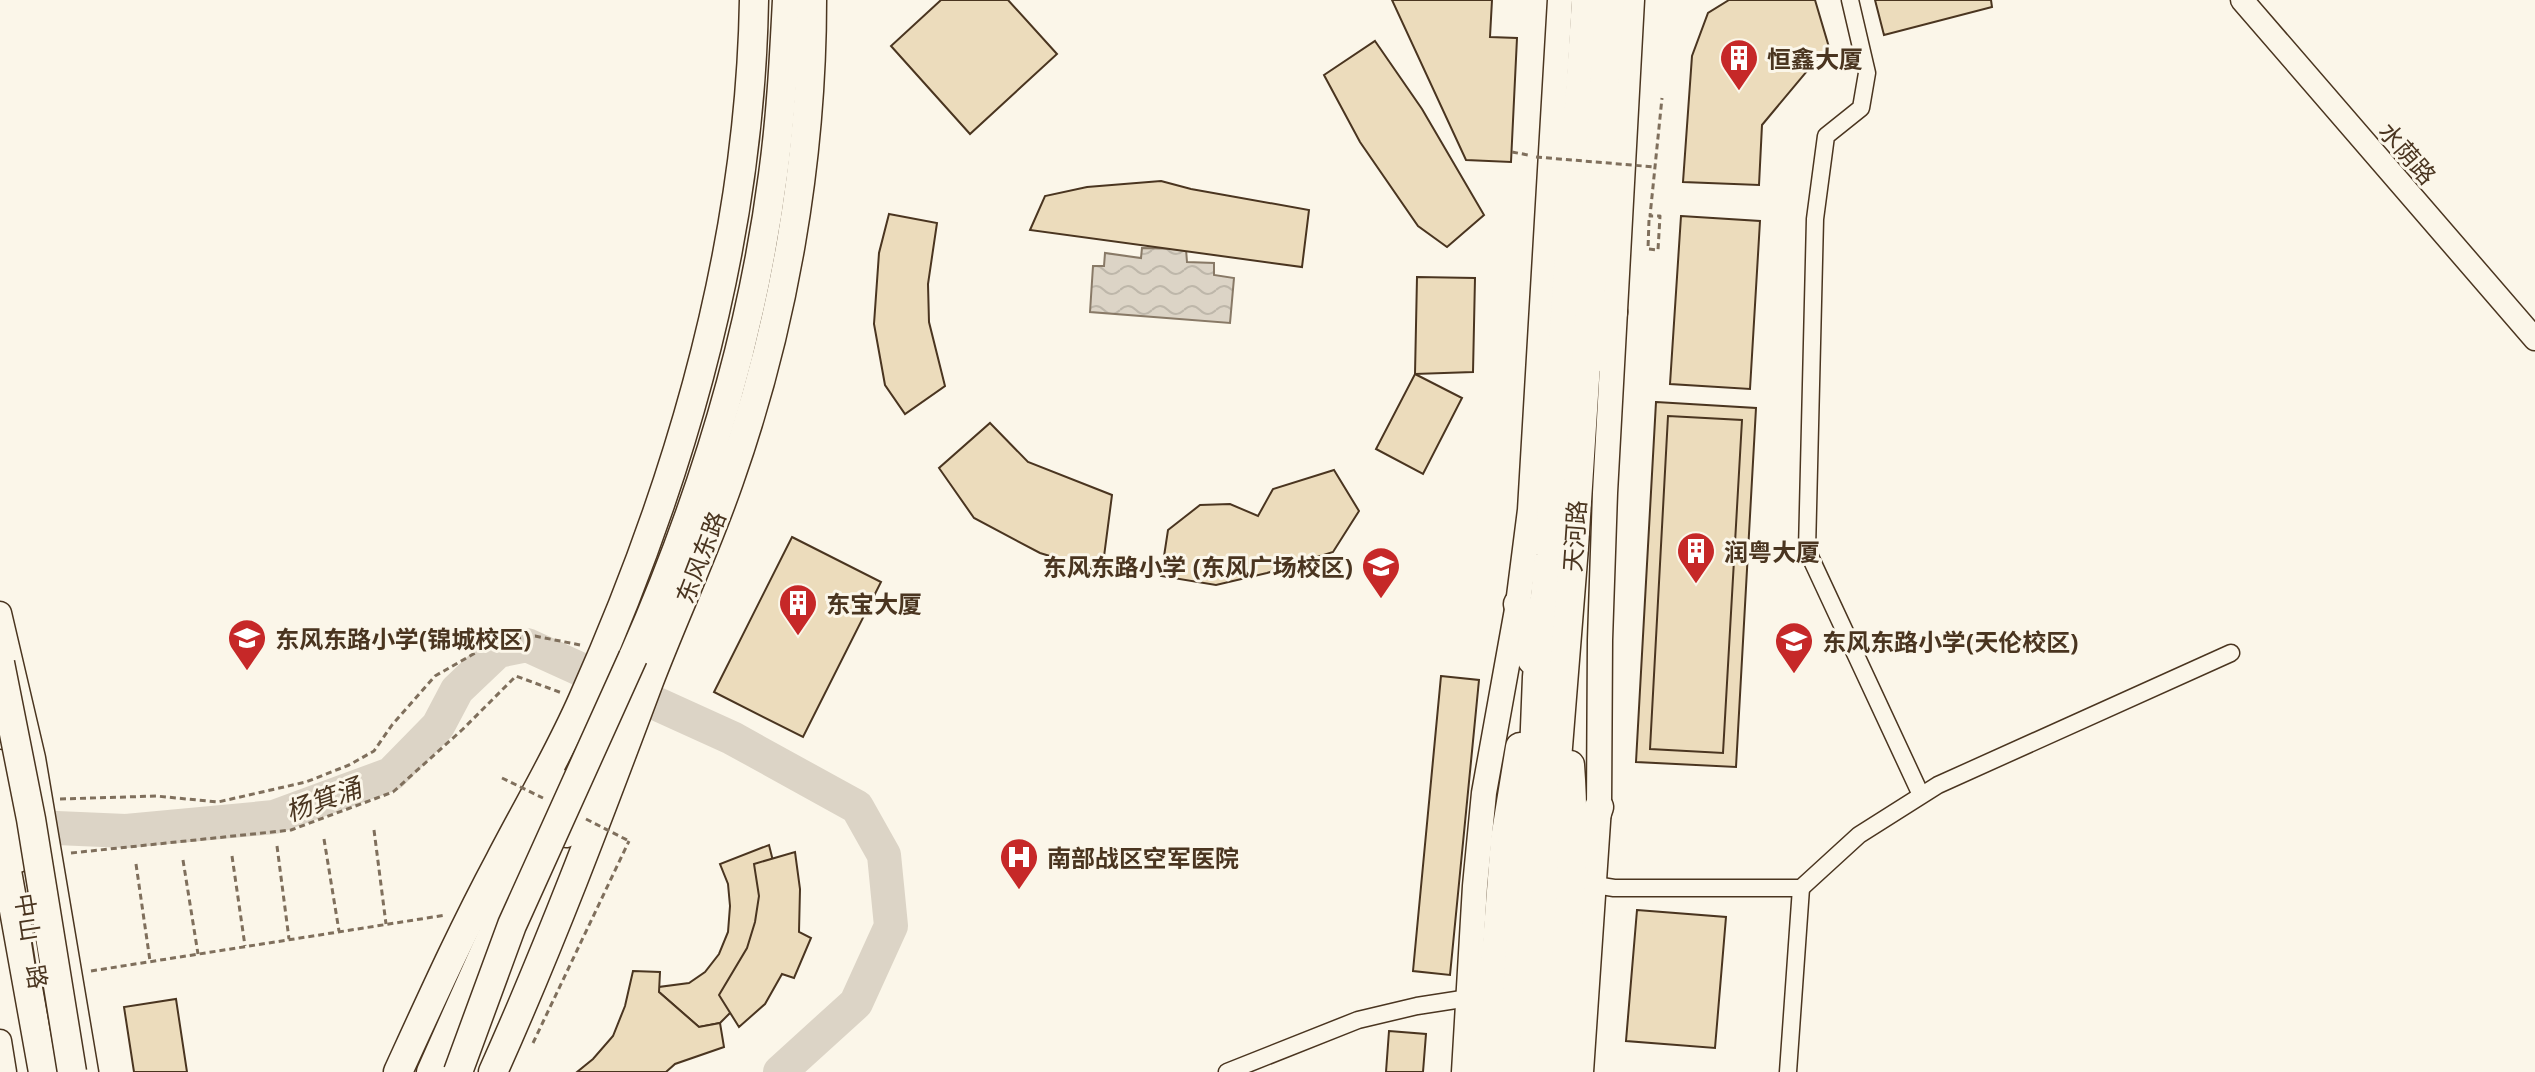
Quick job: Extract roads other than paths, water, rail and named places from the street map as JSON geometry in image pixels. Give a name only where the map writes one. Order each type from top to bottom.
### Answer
[{"type":"highway","points":[[396,1072],[473,911],[529,809],[583,700],[668,481],[707,344],[731,229],[745,137],[754,0]]},
{"type":"highway","points":[[456,1072],[512,925],[664,586],[705,474],[737,363],[764,237],[780,113],[787,0]]},
{"type":"highway","name":"东风东路","points":[[493,1072],[542,963],[636,710],[688,590],[747,426],[767,358],[793,223],[811,72],[812,0]]},
{"type":"highway","name":"天河路","points":[[1511,1072],[1531,806],[1550,681],[1584,381],[1610,2]]},
{"type":"highway","name":"天河路","points":[[1532,1072],[1550,681],[1550,541],[1610,2]]},
{"type":"highway","points":[[1584,381],[1613,312]]},
{"type":"highway","points":[[1518,604],[1550,681],[1573,801],[1556,1072]]},
{"type":"highway","points":[[0,663],[31,819],[72,1072]]},
{"type":"highway","points":[[1487,1072],[1480,996],[1509,809],[1519,751],[1550,681]]},
{"type":"highway","points":[[1569,898],[1599,807]]},
{"type":"highway","points":[[8,828],[43,1072]]},
{"type":"main road","points":[[1464,1072],[1480,996],[1484,793],[1518,604],[1530,510],[1560,0]]},
{"type":"main road","points":[[1581,1072],[1599,807],[1601,579],[1613,312],[1625,158],[1610,2]]},
{"type":"main road","points":[[430,1072],[519,868],[583,700]]},
{"type":"main road","points":[[456,1072],[544,877],[636,710]]},
{"type":"main road","name":"中山一路","points":[[0,763],[8,828],[53,1072]]},
{"type":"main road","name":"中山一路","points":[[0,894],[30,1072]]},
{"type":"street","points":[[1850,0],[1867,73],[1861,108],[1826,136],[1815,219],[1807,550],[1921,795]]},
{"type":"street","name":"水荫路","points":[[2242,0],[2535,339]]},
{"type":"street","points":[[0,613],[52,807],[50,848],[87,1072]]},
{"type":"street","points":[[1595,885],[1614,888],[1801,888],[1859,835],[1938,785],[2231,653]]},
{"type":"street","points":[[1788,1072],[1801,888]]},
{"type":"street","points":[[1227,1072],[1358,1020],[1480,996]]},
{"type":"street","points":[[0,1041],[5,1072]]},
{"type":"water","points":[[1142,248],[1186,249],[1187,262],[1214,263],[1214,275],[1234,278],[1230,323],[1090,312],[1093,266],[1104,266],[1105,253],[1141,258]]},
{"type":"waterway","name":"杨箕涌","points":[[10,826],[126,831],[274,817],[391,774],[438,726],[457,690],[498,651],[527,645],[582,670]]},
{"type":"waterway","name":"杨箕涌","points":[[613,684],[732,738],[857,807],[884,855],[891,926],[856,1003],[780,1072]]},
{"type":"place","name":"恒鑫大厦","points":[[1739,92]]},
{"type":"place","name":"润粤大厦","points":[[1696,585]]},
{"type":"place","name":"东风东路小学 (东风广场校区)","points":[[1381,600]]},
{"type":"place","name":"东宝大厦","points":[[798,637]]},
{"type":"place","name":"东风东路小学(锦城校区)","points":[[247,672]]},
{"type":"place","name":"东风东路小学(天伦校区)","points":[[1794,675]]},
{"type":"place","name":"南部战区空军医院","points":[[1019,891]]}]
